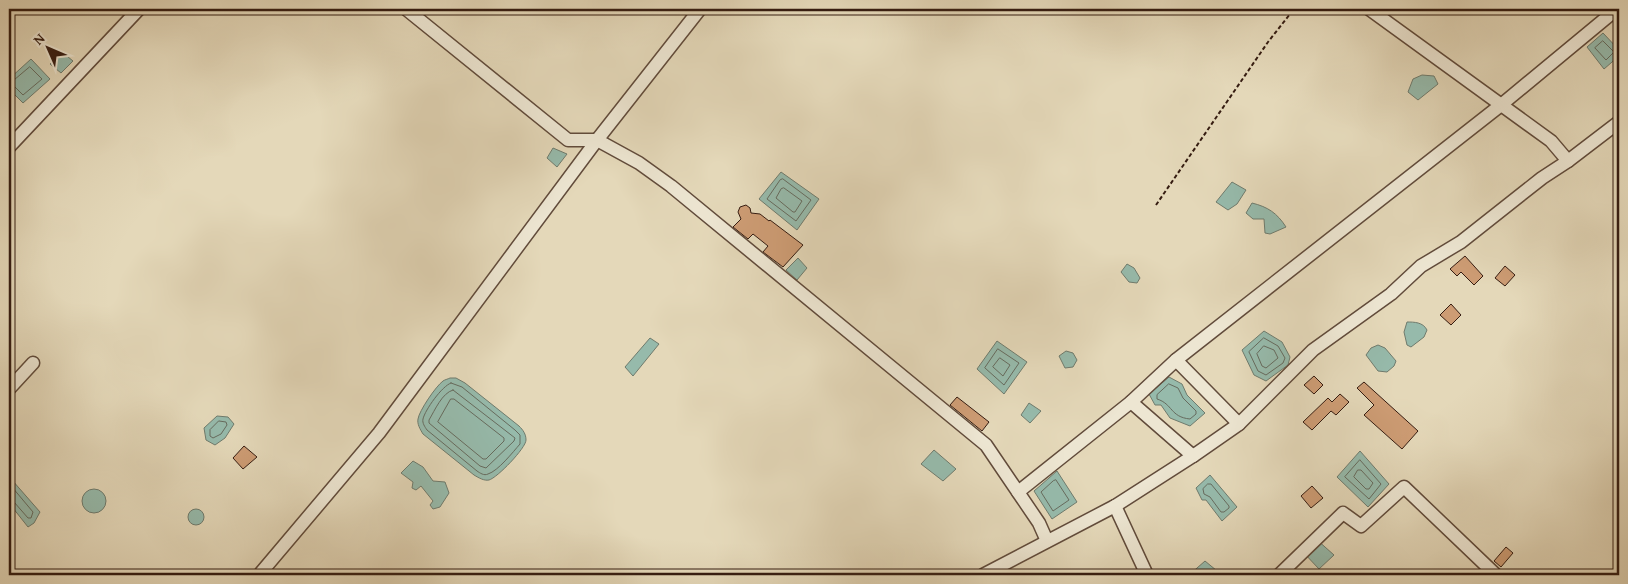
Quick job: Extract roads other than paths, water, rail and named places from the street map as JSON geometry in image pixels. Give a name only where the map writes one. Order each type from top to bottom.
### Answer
[{"type":"street","points":[[9,147],[139,9]]},
{"type":"street","points":[[406,9],[568,140],[597,140],[639,163],[671,186],[986,445],[1039,524],[1047,541]]},
{"type":"street","points":[[259,575],[379,433],[597,140],[700,9]]},
{"type":"street","points":[[1369,9],[1551,141],[1568,160]]},
{"type":"street","points":[[1018,492],[1131,402],[1176,360],[1501,106],[1617,9]]},
{"type":"street","points":[[983,575],[1115,506],[1239,424],[1313,350],[1391,294],[1421,266],[1461,242],[1542,178],[1619,122]]},
{"type":"street","points":[[1176,360],[1239,424]]},
{"type":"street","points":[[9,389],[33,363]]},
{"type":"street","points":[[1131,402],[1193,456]]},
{"type":"street","points":[[1278,575],[1343,513],[1361,526],[1404,487],[1496,575]]},
{"type":"street","points":[[1115,506],[1147,575]]},
{"type":"water","points":[[1603,33],[1619,50],[1619,56],[1604,69],[1587,47]]},
{"type":"water","points":[[62,52],[73,61],[61,73],[50,64]]},
{"type":"water","points":[[31,59],[50,79],[23,103],[9,89],[9,79]]},
{"type":"water","points":[[1422,75],[1434,76],[1438,84],[1418,100],[1408,92],[1413,79]]},
{"type":"water","points":[[553,148],[567,154],[557,167],[547,158]]},
{"type":"water","points":[[781,172],[819,199],[797,230],[759,199]]},
{"type":"water","points":[[1232,182],[1246,190],[1237,204],[1228,210],[1216,202]]},
{"type":"water","points":[[1252,203],[1272,211],[1286,227],[1270,234],[1265,233],[1264,219],[1253,219],[1246,213]]},
{"type":"water","points":[[798,258],[807,268],[797,280],[786,270]]},
{"type":"water","points":[[1127,264],[1134,268],[1140,278],[1137,283],[1129,282],[1121,272]]},
{"type":"water","points":[[1407,322],[1421,324],[1427,330],[1424,337],[1411,347],[1407,345],[1404,332]]},
{"type":"water","points":[[1264,331],[1282,342],[1290,357],[1288,365],[1266,381],[1254,375],[1242,350]]},
{"type":"water","points":[[650,338],[659,344],[633,376],[625,367]]},
{"type":"water","points":[[997,341],[1027,362],[1004,394],[977,369]]},
{"type":"water","points":[[1378,345],[1385,348],[1396,361],[1394,366],[1387,372],[1378,371],[1366,355],[1371,348]]},
{"type":"water","points":[[1066,351],[1073,353],[1077,360],[1073,367],[1065,368],[1059,356]]},
{"type":"water","points":[[1169,377],[1182,384],[1187,395],[1205,413],[1190,426],[1170,418],[1161,405],[1155,405],[1149,394]]},
{"type":"water","points":[[450,378],[456,378],[465,383],[519,426],[525,434],[525,444],[516,456],[504,469],[489,480],[483,480],[474,475],[423,434],[419,426],[419,415],[428,399],[440,384]]},
{"type":"water","points":[[1029,403],[1041,411],[1030,423],[1021,415]]},
{"type":"water","points":[[217,416],[228,417],[234,424],[225,438],[215,445],[206,440],[204,428]]},
{"type":"water","points":[[934,450],[956,469],[943,481],[921,464]]},
{"type":"water","points":[[1360,451],[1389,484],[1368,507],[1337,477]]},
{"type":"water","points":[[413,461],[423,467],[433,481],[445,482],[449,493],[440,507],[433,509],[430,505],[433,501],[421,486],[416,490],[412,488],[413,482],[401,473]]},
{"type":"water","points":[[1057,471],[1077,502],[1052,519],[1034,491]]},
{"type":"water","points":[[1210,475],[1237,507],[1222,521],[1206,500],[1202,500],[1196,488]]},
{"type":"water","points":[[12,480],[40,512],[34,523],[28,527],[9,503],[9,483]]},
{"type":"water","points":[[94,489],[103,492],[106,501],[103,510],[94,513],[85,510],[82,501],[85,492]]},
{"type":"water","points":[[193,509],[199,509],[204,514],[202,523],[193,525],[188,520],[188,514]]},
{"type":"water","points":[[1316,539],[1334,555],[1319,569],[1303,552]]},
{"type":"water","points":[[1205,561],[1222,575],[1189,575]]}]
